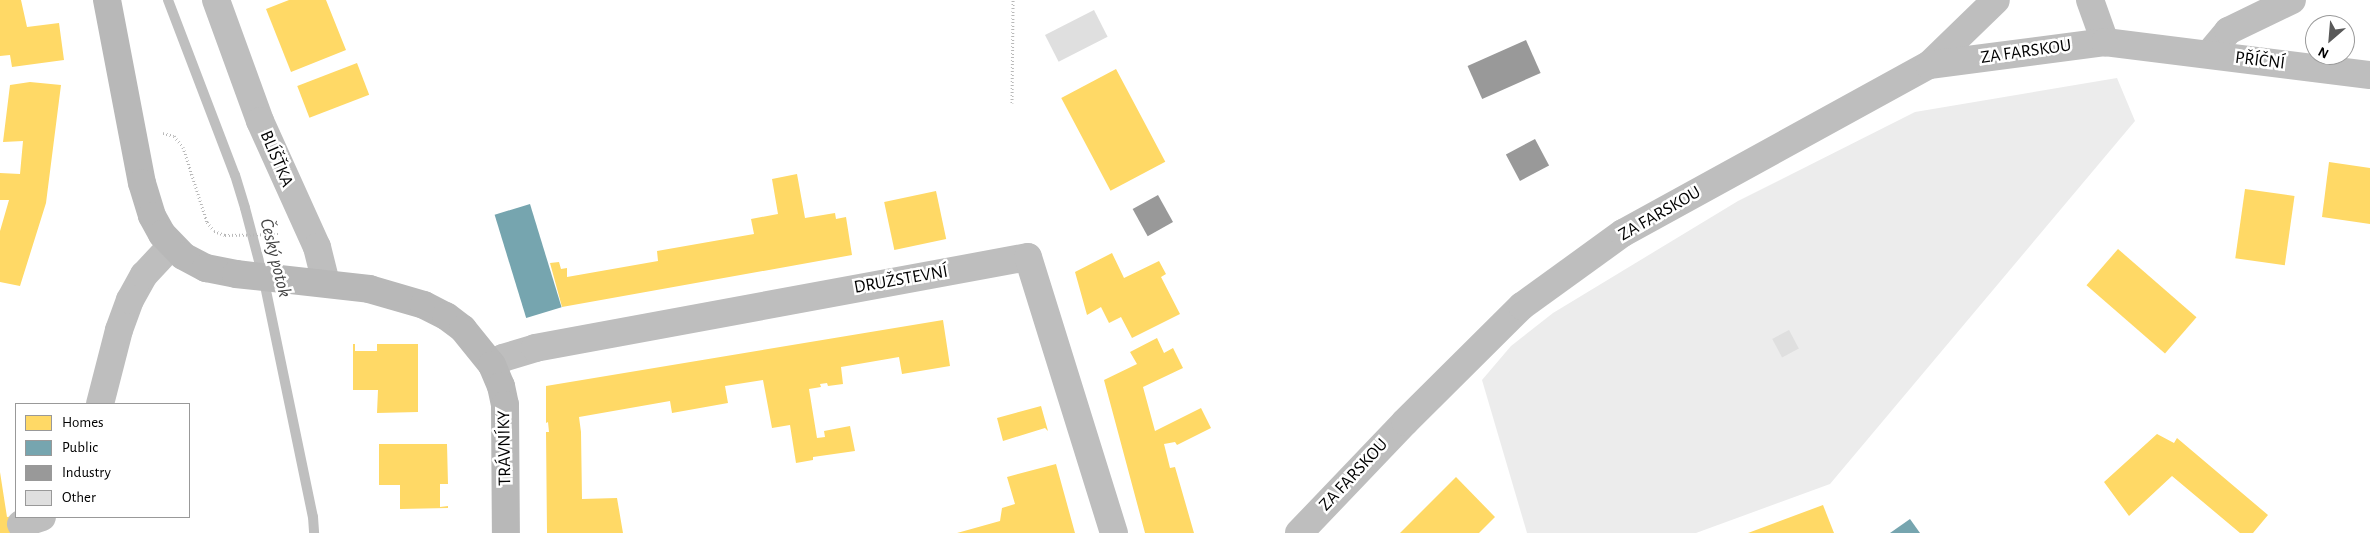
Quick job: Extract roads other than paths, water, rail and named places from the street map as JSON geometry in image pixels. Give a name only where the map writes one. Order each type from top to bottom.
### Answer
[{"type":"street","points":[[107,0],[146,201],[159,228],[172,246],[183,256],[206,268],[291,281],[326,283]]},
{"type":"street","name":"BLÍŠŤKA","points":[[216,0],[260,121],[316,247],[326,283]]},
{"type":"street","points":[[1928,66],[1996,0]]},
{"type":"street","points":[[2090,0],[2105,42]]},
{"type":"street","name":"PŘÍČNÍ","points":[[2209,54],[2228,31],[2292,0]]},
{"type":"street","name":"ZA FARSKOU","points":[[1299,533],[1404,422],[1522,306],[1623,233],[1928,66],[2105,42]]},
{"type":"street","name":"PŘÍČNÍ","points":[[2105,42],[2370,75]]},
{"type":"street","points":[[100,403],[119,330],[130,300],[144,275],[172,246]]},
{"type":"street","name":"DRUŽSTEVNÍ","points":[[492,365],[503,358],[536,348],[1028,257],[1114,533]]},
{"type":"street","name":"TRÁVNÍKY","points":[[326,283],[369,289],[424,305],[446,316],[463,329],[492,365],[501,386],[505,405],[506,533]]},
{"type":"waterway","name":"Český potok","points":[[168,0],[235,175],[245,208],[263,276],[313,517],[314,533]]}]
